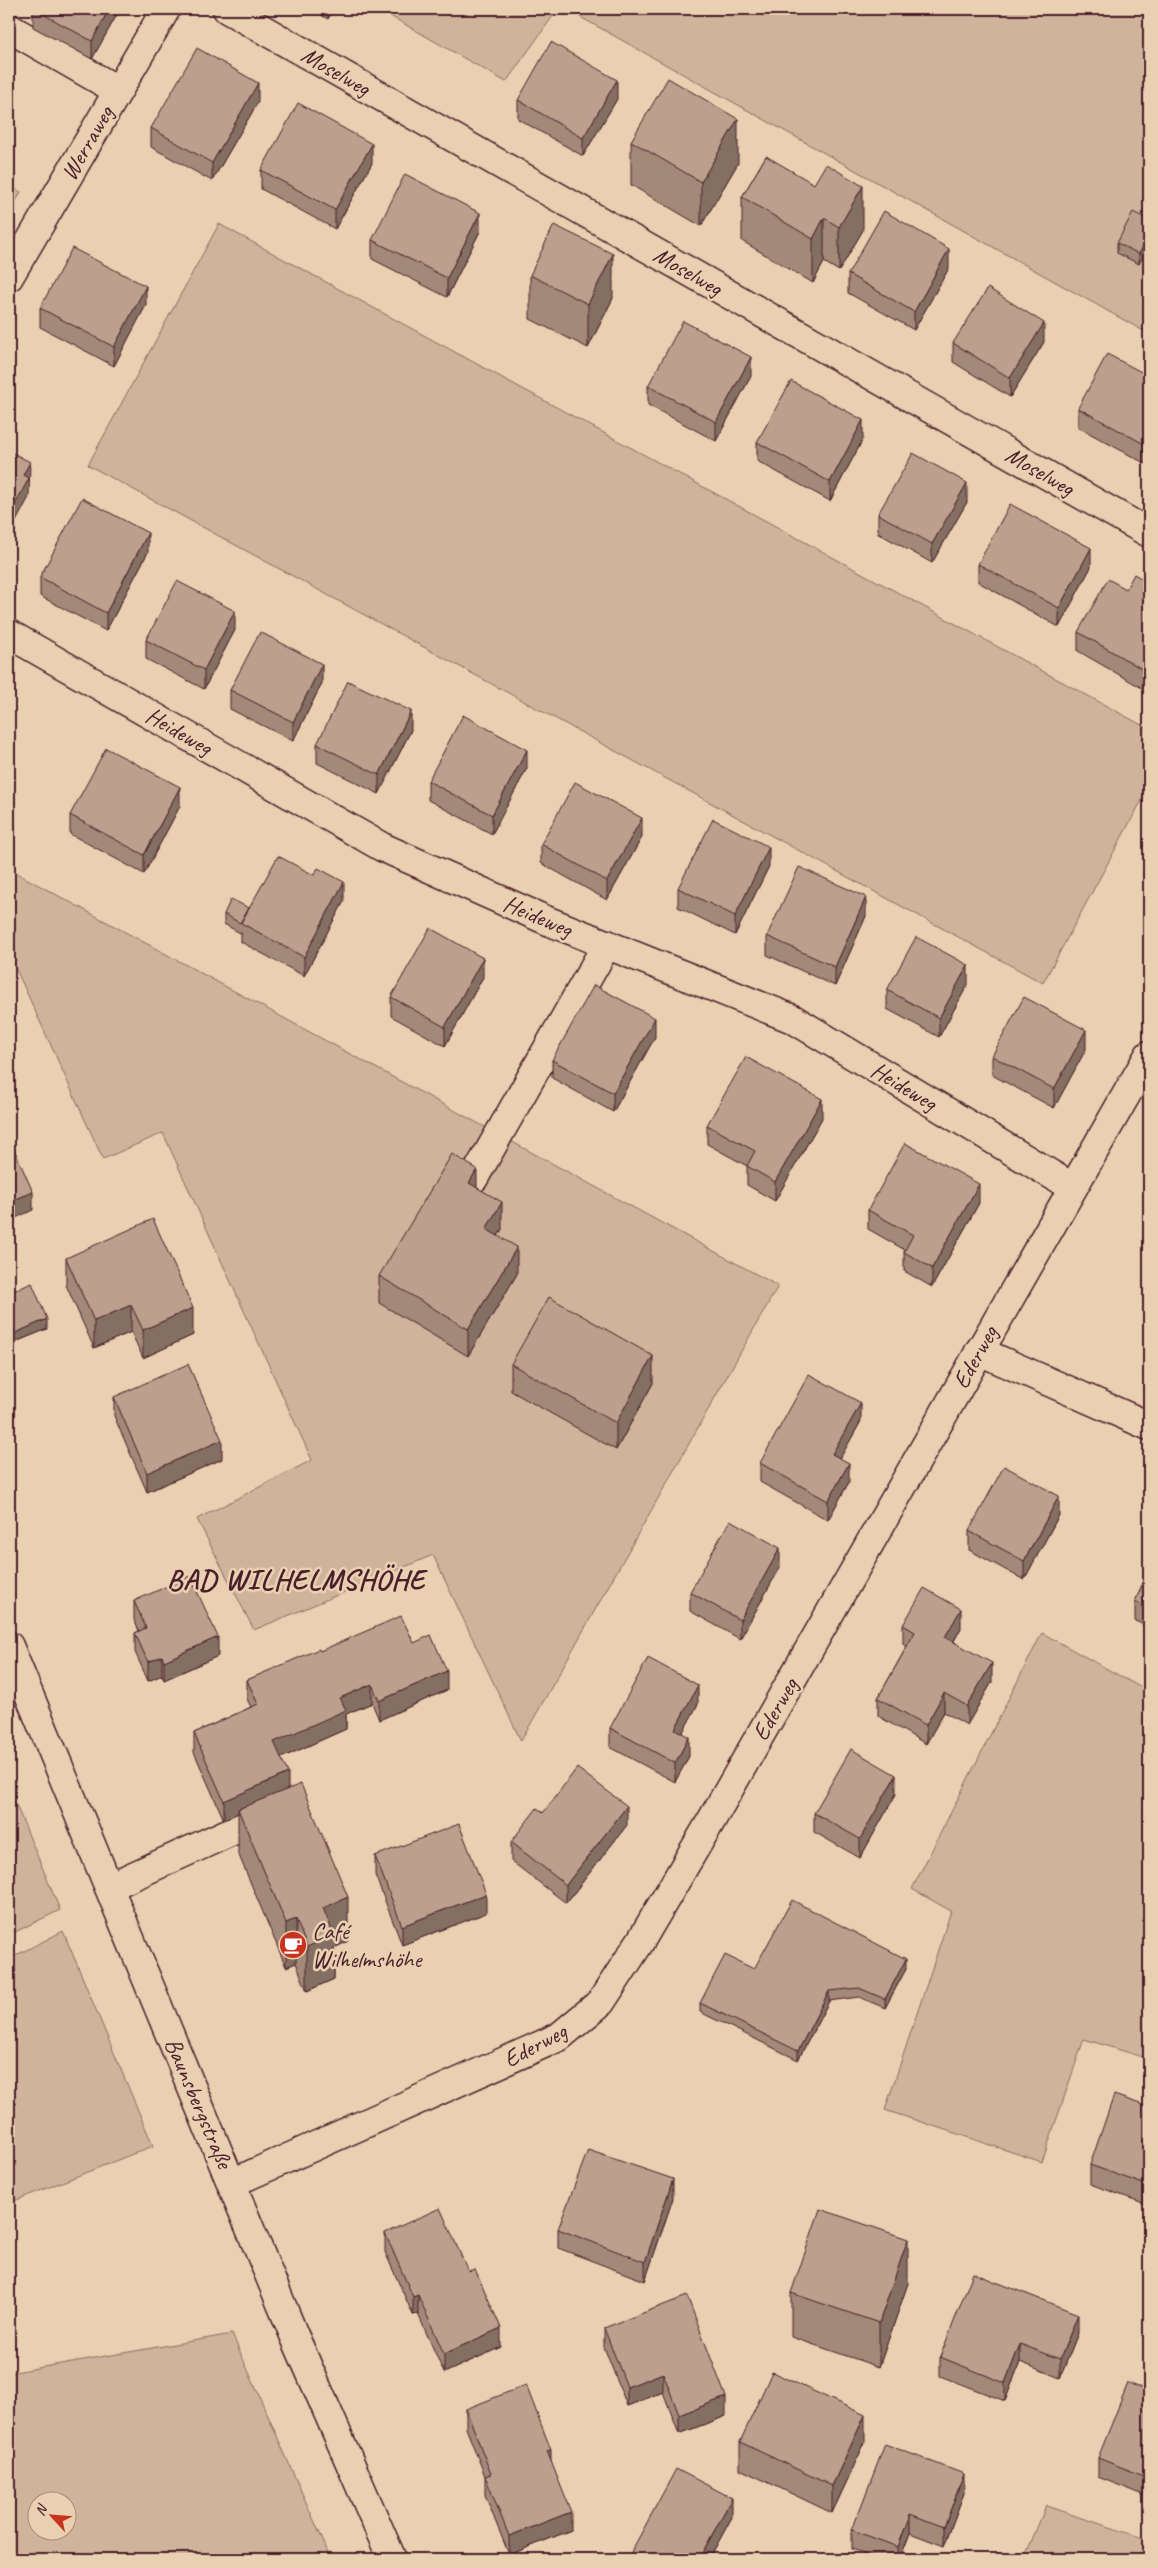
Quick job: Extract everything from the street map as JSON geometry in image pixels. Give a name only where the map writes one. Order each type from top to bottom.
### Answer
[{"type":"street","name":"Werraweg","points":[[9,277],[166,9]]},
{"type":"street","name":"Moselweg","points":[[227,9],[1149,533]]},
{"type":"street","points":[[9,28],[117,90]]},
{"type":"street","name":"Heideweg","points":[[9,634],[382,846],[548,921],[793,1019],[1072,1187]]},
{"type":"street","points":[[474,1178],[607,944]]},
{"type":"street","name":"Ederweg","points":[[232,2183],[559,2037],[601,2002],[640,1942],[711,1821],[978,1351],[1149,1055]]},
{"type":"street","points":[[978,1351],[1149,1426]]},
{"type":"street","name":"Baunsbergstraße","points":[[9,1646],[294,2334],[392,2559]]},
{"type":"street","points":[[109,1887],[287,1806]]},
{"type":"shaded area","points":[[378,9],[558,9],[506,82]]},
{"type":"shaded area","points":[[566,9],[1134,9],[1149,18],[1149,334]]},
{"type":"shaded area","points":[[9,186],[21,192],[9,214]]},
{"type":"shaded area","points":[[219,224],[1149,729],[1149,787],[1043,983],[88,465]]},
{"type":"shaded area","points":[[9,869],[778,1286],[521,1741],[433,1555],[254,1630],[197,1519],[312,1460],[163,1133],[103,1159],[9,954]]},
{"type":"shaded area","points":[[1042,1633],[1149,1692],[1149,2039],[1143,2057],[1084,2039],[1042,2162],[885,2110],[951,1911],[912,1889]]},
{"type":"shaded area","points":[[9,1788],[60,1910],[9,1935]]},
{"type":"shaded area","points":[[63,1931],[153,2146],[9,2203],[9,1959]]},
{"type":"shaded area","points":[[232,2334],[331,2559],[9,2559],[9,2373]]},
{"type":"shaded area","points":[[1046,2506],[1149,2540],[1149,2559],[1024,2559]]},
{"type":"building","points":[[34,9],[109,9],[92,41]]},
{"type":"building","points":[[551,42],[617,80],[583,138],[518,100]]},
{"type":"building","points":[[197,48],[258,83],[212,163],[151,128]]},
{"type":"building","points":[[668,78],[738,119],[701,182],[631,141]]},
{"type":"building","points":[[298,103],[372,144],[335,210],[261,170]]},
{"type":"building","points":[[766,156],[814,184],[826,164],[863,186],[839,227],[824,218],[813,239],[742,197]]},
{"type":"building","points":[[405,174],[480,213],[447,278],[372,240]]},
{"type":"building","points":[[884,211],[949,249],[914,312],[848,274]]},
{"type":"building","points":[[1133,212],[1149,220],[1149,235],[1139,254],[1117,243]]},
{"type":"building","points":[[554,225],[613,254],[588,304],[530,275]]},
{"type":"building","points":[[72,248],[146,286],[114,347],[40,308]]},
{"type":"building","points":[[988,288],[1044,323],[1010,378],[953,343]]},
{"type":"building","points":[[683,321],[751,357],[716,422],[648,386]]},
{"type":"building","points":[[1107,354],[1149,376],[1149,439],[1146,445],[1078,408]]},
{"type":"building","points":[[791,381],[863,420],[830,482],[757,442]]},
{"type":"building","points":[[9,451],[30,462],[23,475],[29,478],[9,516]]},
{"type":"building","points":[[913,453],[967,483],[932,544],[878,514]]},
{"type":"building","points":[[82,498],[148,533],[106,613],[40,577]]},
{"type":"building","points":[[1010,504],[1091,548],[1059,608],[978,564]]},
{"type":"building","points":[[1134,574],[1149,583],[1149,673],[1078,632],[1108,579],[1126,589]]},
{"type":"building","points":[[177,581],[235,611],[204,670],[146,640]]},
{"type":"building","points":[[260,632],[322,664],[293,722],[230,690]]},
{"type":"building","points":[[348,681],[411,711],[379,775],[317,744]]},
{"type":"building","points":[[463,715],[527,750],[492,815],[428,781]]},
{"type":"building","points":[[106,748],[180,787],[144,855],[70,815]]},
{"type":"building","points":[[575,782],[642,818],[607,881],[541,844]]},
{"type":"building","points":[[713,819],[769,847],[735,916],[678,888]]},
{"type":"building","points":[[278,856],[314,875],[318,868],[344,882],[304,957],[241,923]]},
{"type":"building","points":[[799,867],[866,897],[835,967],[767,936]]},
{"type":"building","points":[[231,899],[249,908],[240,923],[224,914]]},
{"type":"building","points":[[430,928],[483,958],[445,1027],[391,997]]},
{"type":"building","points":[[916,937],[968,965],[939,1018],[887,990]]},
{"type":"building","points":[[594,985],[655,1018],[613,1093],[552,1060]]},
{"type":"building","points":[[1024,997],[1086,1030],[1054,1089],[992,1056]]},
{"type":"building","points":[[746,1057],[822,1099],[775,1182],[747,1166],[755,1151],[707,1125]]},
{"type":"building","points":[[9,1138],[33,1192],[9,1202]]},
{"type":"building","points":[[905,1143],[979,1184],[932,1268],[904,1252],[913,1235],[868,1210]]},
{"type":"building","points":[[452,1154],[477,1169],[469,1183],[502,1202],[486,1229],[517,1247],[468,1329],[379,1276]]},
{"type":"building","points":[[153,1219],[193,1308],[143,1330],[131,1305],[94,1321],[66,1258]]},
{"type":"building","points":[[32,1283],[47,1319],[13,1334],[9,1323],[9,1293]]},
{"type":"building","points":[[549,1297],[653,1356],[616,1423],[511,1364]]},
{"type":"building","points":[[188,1364],[222,1440],[147,1473],[114,1397]]},
{"type":"building","points":[[809,1374],[861,1403],[832,1454],[849,1463],[828,1501],[760,1463]]},
{"type":"building","points":[[1004,1466],[1059,1496],[1024,1561],[969,1531]]},
{"type":"building","points":[[730,1520],[780,1548],[740,1620],[690,1592]]},
{"type":"building","points":[[1149,1568],[1149,1608],[1135,1602]]},
{"type":"building","points":[[190,1576],[218,1637],[164,1661],[162,1656],[148,1662],[135,1633],[146,1628],[134,1601]]},
{"type":"building","points":[[924,1588],[961,1609],[945,1637],[992,1663],[967,1706],[944,1693],[926,1725],[878,1698],[915,1632],[903,1625]]},
{"type":"building","points":[[401,1616],[414,1643],[431,1635],[447,1671],[379,1701],[372,1684],[340,1698],[346,1710],[274,1742],[288,1773],[224,1801],[194,1733],[258,1704],[247,1680]]},
{"type":"building","points":[[648,1658],[698,1685],[675,1729],[689,1737],[675,1763],[610,1728]]},
{"type":"building","points":[[851,1749],[896,1775],[860,1839],[814,1813]]},
{"type":"building","points":[[577,1768],[627,1806],[566,1885],[511,1842],[537,1808],[543,1813]]},
{"type":"building","points":[[301,1784],[348,1897],[323,1908],[334,1935],[307,1947],[296,1919],[286,1923],[238,1809]]},
{"type":"building","points":[[459,1824],[486,1894],[402,1926],[375,1856]]},
{"type":"building","points":[[792,1900],[906,1959],[885,1999],[859,1988],[829,1991],[798,2051],[700,2003],[725,1955],[754,1969]]},
{"type":"building","points":[[1114,2095],[1149,2107],[1149,2186],[1090,2165]]},
{"type":"building","points":[[588,2150],[673,2179],[645,2262],[558,2229]]},
{"type":"building","points":[[440,2208],[468,2271],[475,2269],[501,2328],[444,2354],[418,2295],[413,2297],[385,2233]]},
{"type":"building","points":[[820,2209],[908,2239],[879,2323],[791,2293]]},
{"type":"building","points":[[973,2273],[1078,2314],[1060,2359],[1020,2344],[1005,2383],[940,2357]]},
{"type":"building","points":[[687,2296],[726,2397],[679,2415],[663,2373],[627,2387],[604,2328]]},
{"type":"building","points":[[772,2372],[865,2415],[832,2486],[740,2442]]},
{"type":"building","points":[[1128,2383],[1149,2391],[1149,2478],[1098,2458]]},
{"type":"building","points":[[526,2385],[551,2450],[547,2451],[571,2512],[509,2536],[485,2476],[491,2474],[466,2409]]},
{"type":"building","points":[[885,2444],[964,2474],[944,2527],[910,2514],[898,2547],[852,2530]]},
{"type":"building","points":[[676,2469],[732,2498],[699,2559],[639,2559],[630,2554]]},
{"type":"place","name":"Café Wilhelmshöhe","points":[[293,1945]]},
{"type":"district","name":"BAD WILHELMSHÖHE","points":[[296,1579]]}]
